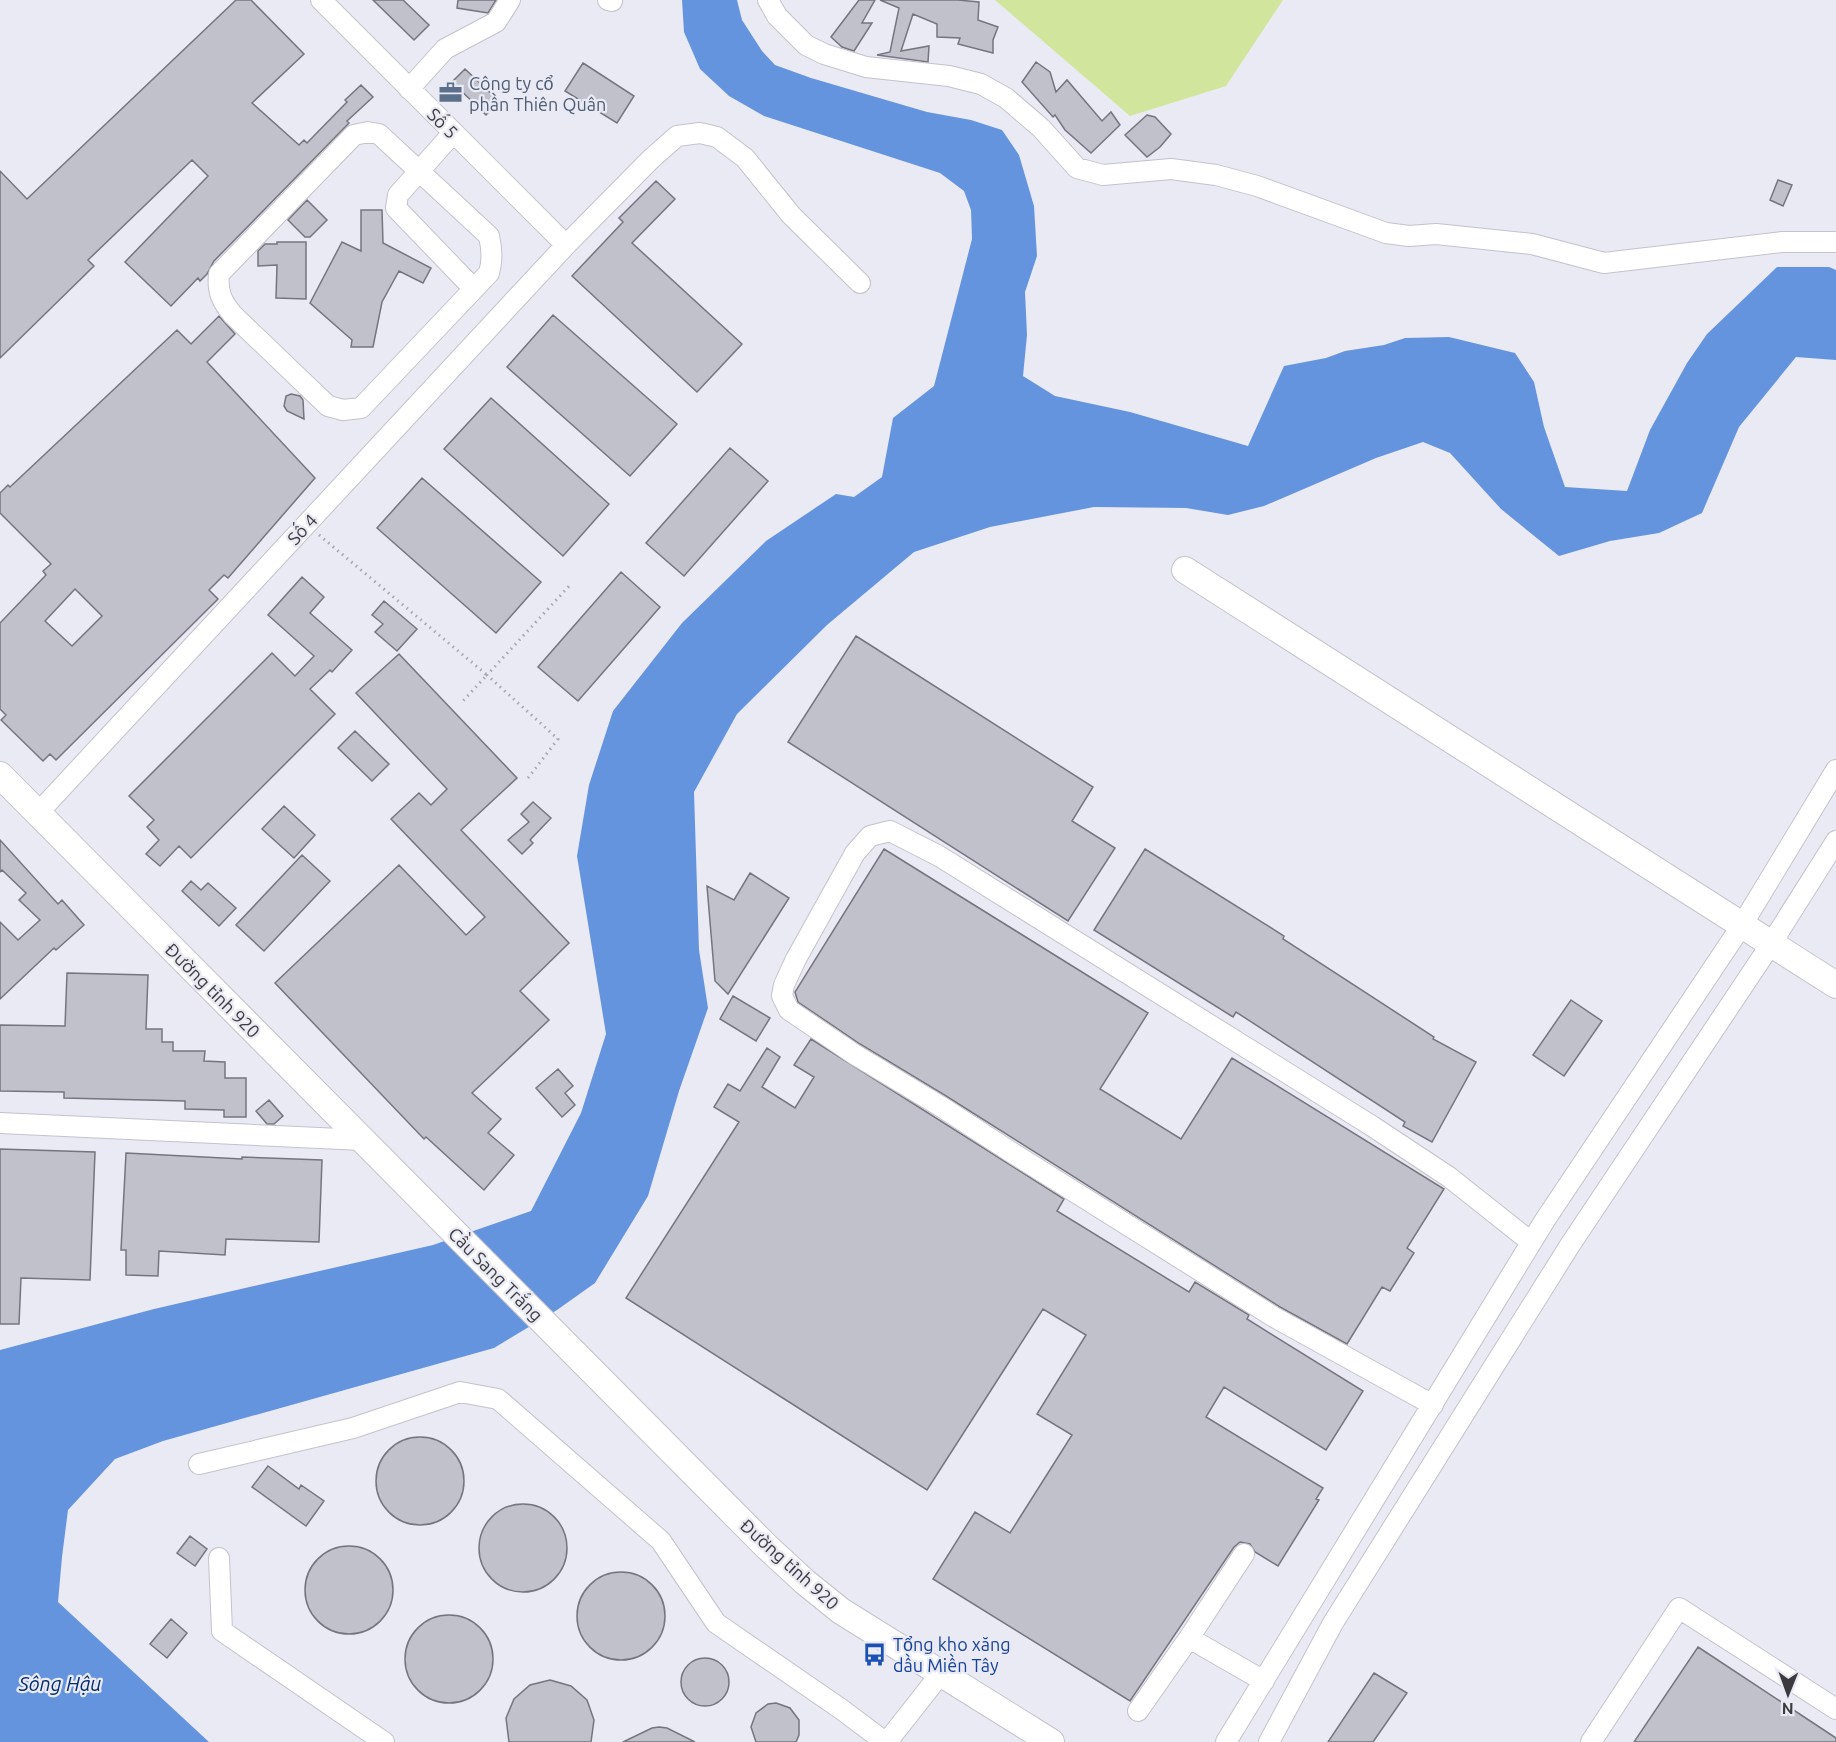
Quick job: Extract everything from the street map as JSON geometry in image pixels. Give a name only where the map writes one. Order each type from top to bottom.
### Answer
[{"type":"main road","points":[[1185,570],[1836,985]]},
{"type":"main road","name":"Đường tỉnh 920","points":[[0,775],[427,1204]]},
{"type":"main road","name":"Cầu Sang Trắng","points":[[427,1204],[564,1343]]},
{"type":"main road","name":"Đường tỉnh 920","points":[[564,1343],[766,1546],[805,1582],[842,1611],[1051,1742]]},
{"type":"street","name":"Số 5","points":[[321,0],[566,245]]},
{"type":"street","points":[[410,89],[445,49],[496,22],[510,0]]},
{"type":"street","points":[[608,0],[612,1]]},
{"type":"street","points":[[768,0],[777,16],[806,45],[824,54],[866,67],[949,76],[981,84],[1006,98],[1041,128],[1077,168],[1103,175],[1171,169],[1216,175],[1257,186],[1386,233],[1409,236],[1436,234],[1532,244],[1604,263],[1782,242],[1836,242]]},
{"type":"street","points":[[368,132],[379,134],[418,171],[489,237],[492,248],[492,266],[474,290],[361,408],[343,410],[328,406],[222,303],[218,287],[219,274],[354,135],[368,132]]},
{"type":"street","points":[[453,133],[398,195],[396,208],[474,290]]},
{"type":"street","name":"Số 4","points":[[38,813],[566,245],[651,159],[677,136],[700,133],[717,137],[745,158],[791,215],[860,283]]},
{"type":"street","points":[[1226,1742],[1532,1242],[1742,925],[1836,770]]},
{"type":"street","points":[[1433,1405],[1274,1317],[854,1054],[789,1010],[782,996],[784,985],[795,959],[855,853],[870,836],[890,831],[939,856],[1372,1126],[1449,1177],[1532,1242]]},
{"type":"street","points":[[1269,1742],[1333,1623],[1533,1305],[1771,944],[1836,841]]},
{"type":"street","points":[[0,1123],[363,1140]]},
{"type":"street","points":[[199,1464],[353,1428],[460,1392],[498,1399],[661,1541],[716,1623],[886,1742],[942,1672]]},
{"type":"street","points":[[1138,1711],[1244,1554]]},
{"type":"street","points":[[219,1558],[222,1631],[384,1742]]},
{"type":"street","points":[[1591,1742],[1679,1608],[1836,1709]]},
{"type":"street","points":[[1189,1638],[1264,1681]]},
{"type":"path","points":[[306,524],[488,675],[558,739],[528,777]]},
{"type":"path","points":[[462,702],[571,584]]},
{"type":"green space","points":[[995,0],[1283,0],[1226,86],[1130,116]]},
{"type":"water","name":"Sông Hậu","points":[[682,0],[737,0],[742,20],[762,51],[775,65],[927,112],[971,120],[1002,130],[1019,155],[1034,206],[1037,256],[1025,292],[1027,335],[1023,376],[1055,396],[1130,412],[1248,446],[1284,366],[1326,358],[1345,351],[1384,345],[1405,338],[1449,337],[1515,353],[1534,382],[1544,427],[1565,487],[1627,491],[1650,430],[1687,363],[1707,334],[1777,267],[1829,267],[1836,270],[1836,360],[1796,357],[1739,427],[1702,513],[1659,533],[1610,541],[1559,556],[1501,509],[1450,453],[1423,442],[1376,458],[1264,506],[1228,515],[1186,508],[1094,507],[990,527],[914,552],[827,625],[737,714],[694,792],[699,950],[708,1008],[679,1091],[648,1196],[595,1283],[557,1310],[494,1348],[163,1441],[115,1459],[68,1510],[58,1602],[209,1742],[0,1742],[0,1350],[154,1309],[433,1245],[531,1211],[581,1113],[606,1034],[577,856],[589,785],[613,711],[682,623],[766,541],[836,494],[854,497],[882,477],[893,418],[934,386],[972,239],[971,210],[964,191],[940,173],[764,116],[729,96],[700,69],[684,32]]},
{"type":"building","points":[[236,0],[251,0],[304,54],[252,103],[299,145],[304,140],[307,143],[361,85],[373,97],[347,121],[349,123],[214,261],[207,274],[200,281],[198,278],[171,306],[125,262],[208,176],[192,160],[88,260],[94,266],[0,358],[0,171],[27,199]]},
{"type":"building","points":[[373,0],[403,0],[429,25],[414,40]]},
{"type":"building","points":[[458,0],[496,0],[488,13],[457,8]]},
{"type":"building","points":[[859,0],[875,0],[862,23],[872,23],[854,51],[842,47],[831,37]]},
{"type":"building","points":[[880,0],[979,2],[978,20],[998,27],[993,40],[993,53],[958,44],[960,38],[937,37],[937,24],[913,14],[901,51],[929,46],[928,62],[877,55],[890,52],[899,8]]},
{"type":"building","points":[[1036,62],[1050,72],[1056,92],[1067,80],[1102,121],[1111,112],[1120,125],[1091,153],[1065,130],[1055,115],[1053,117],[1022,82]]},
{"type":"building","points":[[583,63],[634,96],[617,123],[565,91]]},
{"type":"building","points":[[465,69],[499,101],[486,115],[452,82]]},
{"type":"building","points":[[1147,115],[1155,117],[1171,134],[1147,157],[1125,135]]},
{"type":"building","points":[[1778,180],[1792,185],[1783,206],[1770,200]]},
{"type":"building","points":[[656,181],[675,199],[632,243],[742,344],[697,392],[572,276],[623,222],[619,218]]},
{"type":"building","points":[[307,200],[327,220],[310,237],[305,237],[288,220]]},
{"type":"building","points":[[361,210],[382,210],[383,243],[431,268],[423,283],[399,271],[382,302],[373,347],[351,347],[352,340],[310,303],[342,242],[361,251]]},
{"type":"building","points":[[277,242],[306,242],[306,299],[276,298],[277,265],[258,266],[258,251],[265,244],[277,244]]},
{"type":"building","points":[[553,315],[677,424],[630,476],[507,367]]},
{"type":"building","points":[[219,316],[235,334],[207,362],[315,478],[228,578],[224,575],[209,590],[218,599],[56,760],[50,754],[43,761],[1,720],[6,715],[0,709],[0,623],[46,575],[43,571],[51,564],[0,513],[0,493],[8,485],[10,487],[177,330],[191,344]],"holes":[[[75,589],[102,616],[72,646],[45,621]]]},
{"type":"building","points":[[291,394],[300,396],[303,400],[304,419],[287,411],[284,406],[286,396]]},
{"type":"building","points":[[491,398],[609,504],[563,556],[444,449]]},
{"type":"building","points":[[730,448],[768,481],[684,576],[646,543]]},
{"type":"building","points":[[422,478],[541,582],[496,633],[377,528]]},
{"type":"building","points":[[621,572],[660,607],[578,701],[538,667]]},
{"type":"building","points":[[302,577],[324,597],[310,613],[352,650],[332,672],[330,670],[310,689],[335,714],[191,858],[179,846],[160,866],[146,854],[159,840],[147,827],[154,820],[129,796],[272,653],[295,676],[314,656],[268,615]]},
{"type":"building","points":[[384,601],[417,629],[397,651],[375,632],[383,624],[372,615]]},
{"type":"building","points":[[856,636],[1093,787],[1072,821],[1115,848],[1068,921],[788,742]]},
{"type":"building","points":[[399,654],[517,778],[461,830],[569,943],[520,991],[549,1020],[472,1093],[501,1119],[488,1133],[514,1155],[484,1190],[426,1137],[424,1139],[275,983],[399,865],[466,935],[485,917],[391,819],[419,793],[431,805],[447,789],[356,693]]},
{"type":"building","points":[[355,731],[389,764],[372,781],[338,748]]},
{"type":"building","points":[[533,802],[551,818],[530,840],[533,843],[522,854],[508,840],[529,822],[521,814]]},
{"type":"building","points":[[284,806],[315,835],[294,858],[262,829]]},
{"type":"building","points":[[0,840],[58,904],[62,900],[84,925],[56,950],[54,948],[0,999],[0,922],[18,940],[40,920],[19,900],[26,893],[2,870],[0,872]]},
{"type":"building","points":[[884,849],[1148,1013],[1100,1089],[1181,1139],[1232,1058],[1444,1189],[1407,1248],[1414,1253],[1390,1291],[1382,1287],[1347,1344],[1280,1307],[860,1044],[798,1002],[795,992]]},
{"type":"building","points":[[1145,849],[1284,936],[1283,939],[1434,1037],[1433,1039],[1476,1062],[1432,1142],[1403,1126],[1405,1122],[1236,1012],[1233,1017],[1094,930]]},
{"type":"building","points":[[302,855],[330,881],[264,951],[236,925]]},
{"type":"building","points":[[750,873],[789,898],[728,994],[715,981],[707,886],[734,900]]},
{"type":"building","points":[[191,881],[201,890],[208,883],[236,908],[219,926],[182,891]]},
{"type":"building","points":[[67,973],[148,975],[146,1029],[162,1029],[162,1042],[173,1042],[173,1051],[205,1051],[204,1061],[225,1062],[225,1078],[246,1078],[246,1117],[224,1117],[224,1110],[185,1109],[185,1101],[64,1098],[64,1092],[0,1091],[0,1025],[65,1026]]},
{"type":"building","points":[[733,996],[770,1018],[756,1041],[720,1019]]},
{"type":"building","points":[[1571,1000],[1602,1021],[1564,1076],[1533,1055]]},
{"type":"building","points":[[811,1039],[1064,1199],[1057,1211],[1189,1292],[1195,1282],[1249,1315],[1247,1319],[1363,1391],[1326,1450],[1224,1387],[1206,1417],[1323,1488],[1316,1499],[1319,1500],[1278,1566],[1255,1552],[1250,1544],[1240,1542],[1234,1547],[1130,1701],[933,1579],[975,1512],[1010,1533],[1072,1435],[1037,1414],[1086,1335],[1043,1309],[927,1490],[626,1298],[739,1122],[714,1107],[728,1084],[740,1091],[767,1048],[780,1057],[762,1087],[795,1108],[814,1077],[794,1065]]},
{"type":"building","points":[[558,1069],[573,1086],[565,1093],[575,1105],[562,1117],[536,1088]]},
{"type":"building","points":[[269,1100],[283,1116],[274,1124],[267,1124],[256,1111]]},
{"type":"building","points":[[0,1149],[95,1152],[90,1280],[21,1278],[19,1324],[0,1324]]},
{"type":"building","points":[[126,1153],[242,1159],[242,1157],[322,1160],[319,1242],[226,1239],[225,1255],[159,1251],[158,1276],[126,1275],[126,1250],[121,1250]]},
{"type":"building","points":[[420,1437],[437,1440],[451,1450],[461,1464],[464,1481],[461,1498],[451,1512],[437,1522],[420,1525],[403,1522],[389,1512],[379,1498],[376,1481],[379,1464],[389,1450],[403,1440]]},
{"type":"building","points":[[268,1466],[299,1489],[301,1485],[324,1501],[306,1526],[252,1487]]},
{"type":"building","points":[[523,1504],[540,1507],[554,1517],[564,1531],[567,1548],[564,1565],[554,1579],[540,1589],[523,1592],[506,1589],[492,1579],[482,1565],[479,1548],[482,1531],[492,1517],[506,1507]]},
{"type":"building","points":[[190,1536],[207,1549],[195,1566],[177,1553]]},
{"type":"building","points":[[349,1546],[366,1549],[380,1559],[390,1573],[393,1590],[390,1607],[380,1621],[366,1631],[349,1634],[332,1631],[318,1621],[308,1607],[305,1590],[308,1573],[318,1559],[332,1549]]},
{"type":"building","points":[[621,1572],[638,1575],[652,1585],[662,1599],[665,1616],[662,1633],[652,1647],[638,1657],[621,1660],[604,1657],[590,1647],[580,1633],[577,1616],[580,1599],[590,1585],[604,1575]]},
{"type":"building","points":[[449,1615],[466,1618],[480,1628],[490,1642],[493,1659],[490,1676],[480,1690],[466,1700],[449,1703],[432,1700],[418,1690],[408,1676],[405,1659],[408,1642],[418,1628],[432,1618]]},
{"type":"building","points":[[171,1619],[187,1633],[167,1658],[150,1644]]},
{"type":"building","points":[[1698,1647],[1836,1738],[1836,1742],[1634,1742]]},
{"type":"building","points":[[700,1658],[710,1658],[722,1665],[729,1677],[729,1687],[722,1699],[710,1706],[700,1706],[685,1695],[681,1687],[681,1677],[692,1662]]},
{"type":"building","points":[[1374,1673],[1407,1693],[1373,1742],[1328,1742]]},
{"type":"building","points":[[550,1680],[571,1686],[587,1700],[594,1720],[591,1742],[509,1742],[506,1718],[514,1699],[530,1685]]},
{"type":"building","points":[[776,1703],[790,1708],[799,1720],[799,1735],[796,1742],[756,1742],[751,1727],[756,1713],[768,1704]]},
{"type":"building","points":[[652,1728],[667,1728],[695,1742],[623,1742]]},
{"type":"place","name":"Công ty cổ phần Thiên Quân","points":[[451,93]]},
{"type":"place","name":"Tổng kho xăng dầu Miền Tây","points":[[875,1654]]}]
